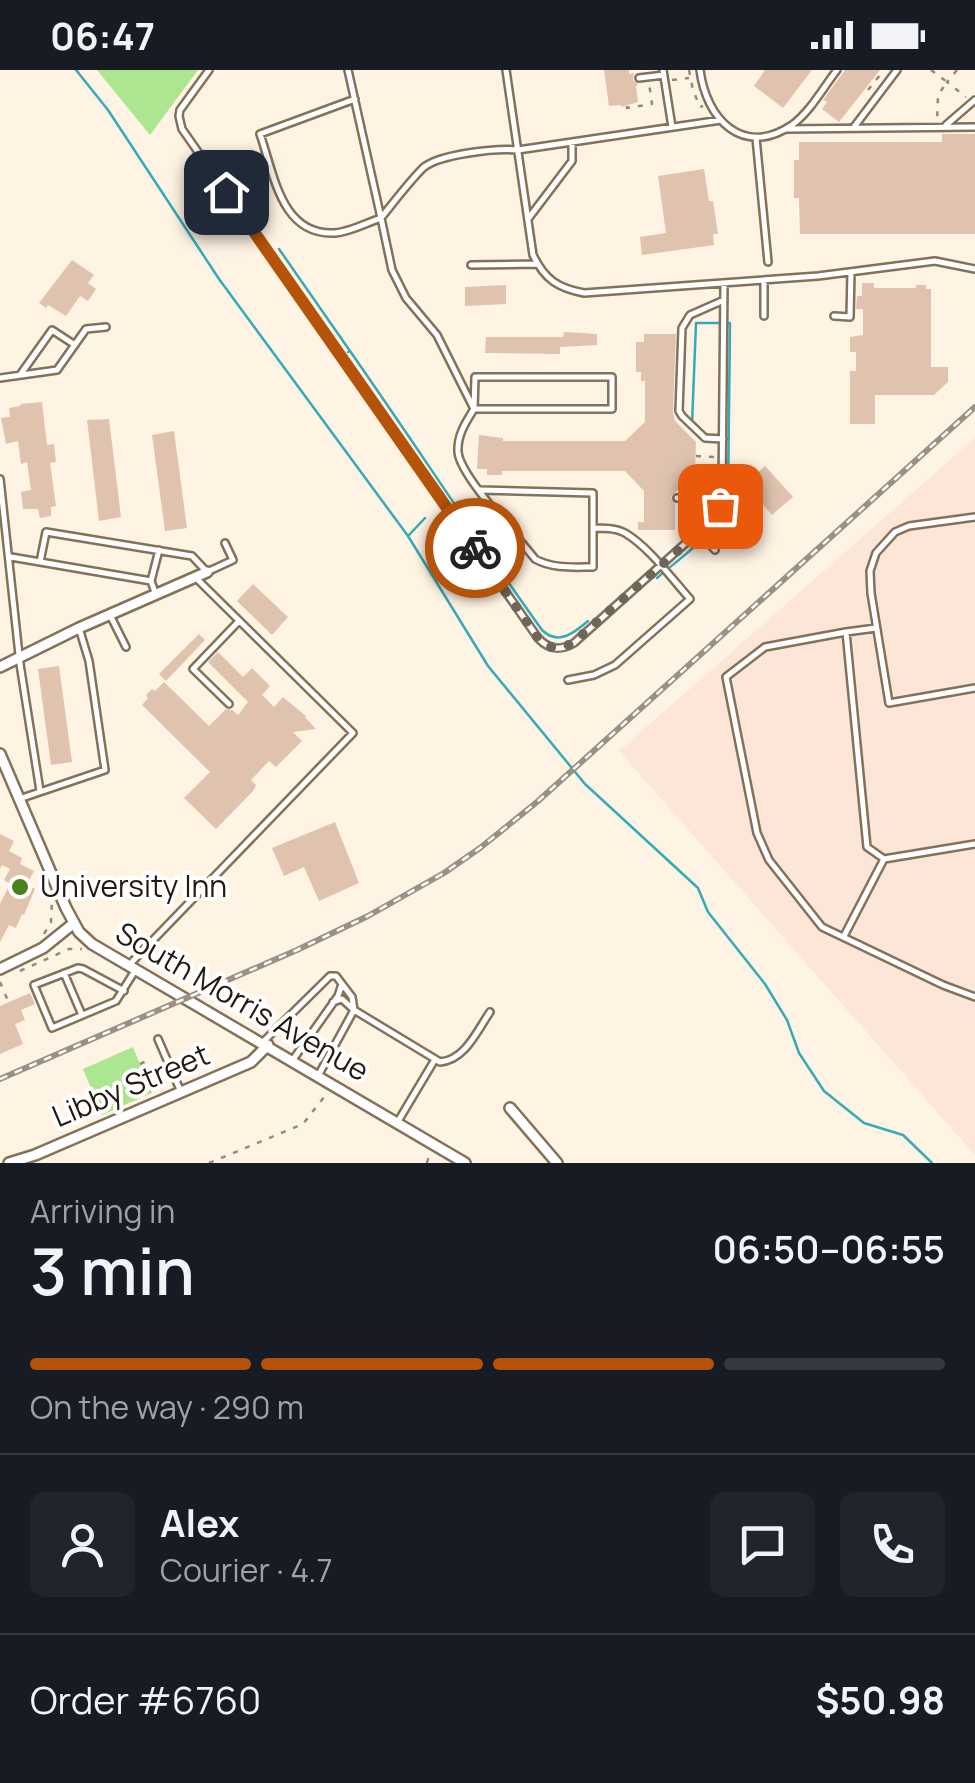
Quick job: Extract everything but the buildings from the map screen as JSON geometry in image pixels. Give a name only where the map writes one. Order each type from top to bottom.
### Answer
[{"type":"street","points":[[0,666],[207,572]]},
{"type":"street","name":"South Morris Avenue","points":[[0,754],[74,923],[92,944],[398,1123],[441,1156],[464,1163]]},
{"type":"street","points":[[0,969],[43,948],[74,923]]},
{"type":"street","name":"Libby Street","points":[[9,1163],[36,1155],[251,1062],[265,1044]]},
{"type":"street","points":[[510,1108],[557,1163]]},
{"type":"lane","points":[[209,70],[180,110],[182,129],[542,643],[560,649],[574,642],[714,516],[721,499],[724,283]]},
{"type":"lane","points":[[348,70],[392,270],[406,298],[437,335],[474,408]]},
{"type":"lane","points":[[506,70],[533,255],[542,273],[557,286],[584,293],[851,272],[935,260],[975,270]]},
{"type":"lane","points":[[700,70],[709,104],[721,120],[744,136],[756,138],[784,129],[975,127]]},
{"type":"lane","points":[[784,129],[802,116],[836,70]]},
{"type":"lane","points":[[853,128],[897,70]]},
{"type":"lane","points":[[639,78],[664,75],[672,127]]},
{"type":"lane","points":[[355,99],[260,134],[285,207],[298,223],[316,232],[338,233],[380,218],[435,160],[721,120]]},
{"type":"lane","points":[[941,127],[974,101]]},
{"type":"lane","points":[[756,138],[768,262]]},
{"type":"lane","points":[[528,219],[572,161],[572,142]]},
{"type":"lane","points":[[960,265],[975,261]]},
{"type":"lane","points":[[470,265],[537,264]]},
{"type":"lane","points":[[834,316],[850,316],[851,272]]},
{"type":"lane","points":[[764,280],[764,316]]},
{"type":"lane","points":[[723,438],[705,438],[680,410],[682,328],[690,315],[724,300]]},
{"type":"lane","points":[[0,378],[57,370],[86,329],[106,327]]},
{"type":"lane","points":[[19,376],[52,330],[74,345]]},
{"type":"lane","points":[[474,408],[612,410],[612,377],[475,376],[474,408],[459,438],[458,456],[464,470],[480,490],[536,559],[545,565],[593,567],[592,493],[480,490]]},
{"type":"lane","points":[[0,479],[19,656],[40,791]]},
{"type":"lane","points":[[677,498],[721,499]]},
{"type":"lane","points":[[975,517],[909,526],[895,532],[876,553],[870,571],[889,703],[975,688]]},
{"type":"lane","points":[[568,680],[594,675],[615,665],[690,600],[624,532],[593,528]]},
{"type":"lane","points":[[40,562],[46,532],[192,556],[207,572],[233,560],[226,543]]},
{"type":"lane","points":[[699,532],[716,550]]},
{"type":"lane","points":[[156,595],[151,581],[158,550]]},
{"type":"lane","points":[[10,557],[151,581]]},
{"type":"lane","points":[[2,570],[11,570]]},
{"type":"lane","points":[[124,991],[78,968],[34,985],[52,1028],[116,1001],[124,991],[132,967],[353,733],[196,578]]},
{"type":"lane","points":[[110,615],[126,647]]},
{"type":"lane","points":[[229,704],[192,669],[239,621]]},
{"type":"lane","points":[[19,799],[105,770],[90,661],[80,628]]},
{"type":"lane","points":[[876,628],[765,647],[726,677],[757,833],[769,860],[822,927],[975,998]]},
{"type":"lane","points":[[846,632],[866,847],[884,859],[975,844]]},
{"type":"lane","points":[[843,937],[884,859]]},
{"type":"lane","points":[[64,973],[82,1016]]},
{"type":"lane","points":[[265,1044],[330,976],[336,976],[352,997],[354,1010],[318,1076]]},
{"type":"lane","points":[[292,1061],[342,984]]},
{"type":"lane","points":[[333,1002],[342,999],[354,1010],[445,1063],[459,1056],[490,1012]]},
{"type":"lane","points":[[158,1039],[181,1092]]},
{"type":"lane","points":[[398,1123],[435,1060]]},
{"type":"path","points":[[689,70],[700,107],[709,104]]},
{"type":"path","points":[[868,90],[884,70]]},
{"type":"path","points":[[931,70],[974,101]]},
{"type":"path","points":[[941,127],[938,94],[957,70]]},
{"type":"path","points":[[948,71],[952,77]]},
{"type":"path","points":[[664,75],[691,78]]},
{"type":"path","points":[[627,106],[652,104],[648,77]]},
{"type":"path","points":[[696,456],[722,458]]},
{"type":"path","points":[[42,938],[51,922],[51,896]]},
{"type":"path","points":[[16,973],[69,948],[91,952]]},
{"type":"path","points":[[0,982],[8,1000]]},
{"type":"path","points":[[140,1064],[151,1059]]},
{"type":"path","points":[[209,1163],[302,1124],[329,1091]]},
{"type":"path","points":[[427,1163],[430,1150],[441,1156]]},
{"type":"shaded area","points":[[975,438],[975,1155],[619,751]]},
{"type":"green space","points":[[97,70],[198,70],[150,135]]},
{"type":"green space","points":[[133,1047],[152,1093],[102,1115],[83,1069]]},
{"type":"waterway","points":[[76,70],[108,110],[219,279],[408,536],[488,666],[585,784],[698,888],[708,912],[765,984],[787,1020],[799,1053],[824,1091],[864,1123],[903,1135],[932,1163]]},
{"type":"waterway","points":[[279,249],[348,352]]},
{"type":"waterway","points":[[657,578],[708,533],[728,500],[730,323],[696,323],[692,424]]},
{"type":"waterway","points":[[350,351],[542,630],[560,637],[588,621]]},
{"type":"waterway","points":[[409,535],[425,518]]},
{"type":"railway","points":[[0,1079],[297,950],[444,873],[537,802],[975,407]]},
{"type":"way so far","points":[[475,548],[542,643],[560,649],[574,642],[697,534],[720,506]]},
{"type":"place","name":"University Inn","points":[[20,887]]},
{"type":"route","points":[[226,192],[475,548]]}]
